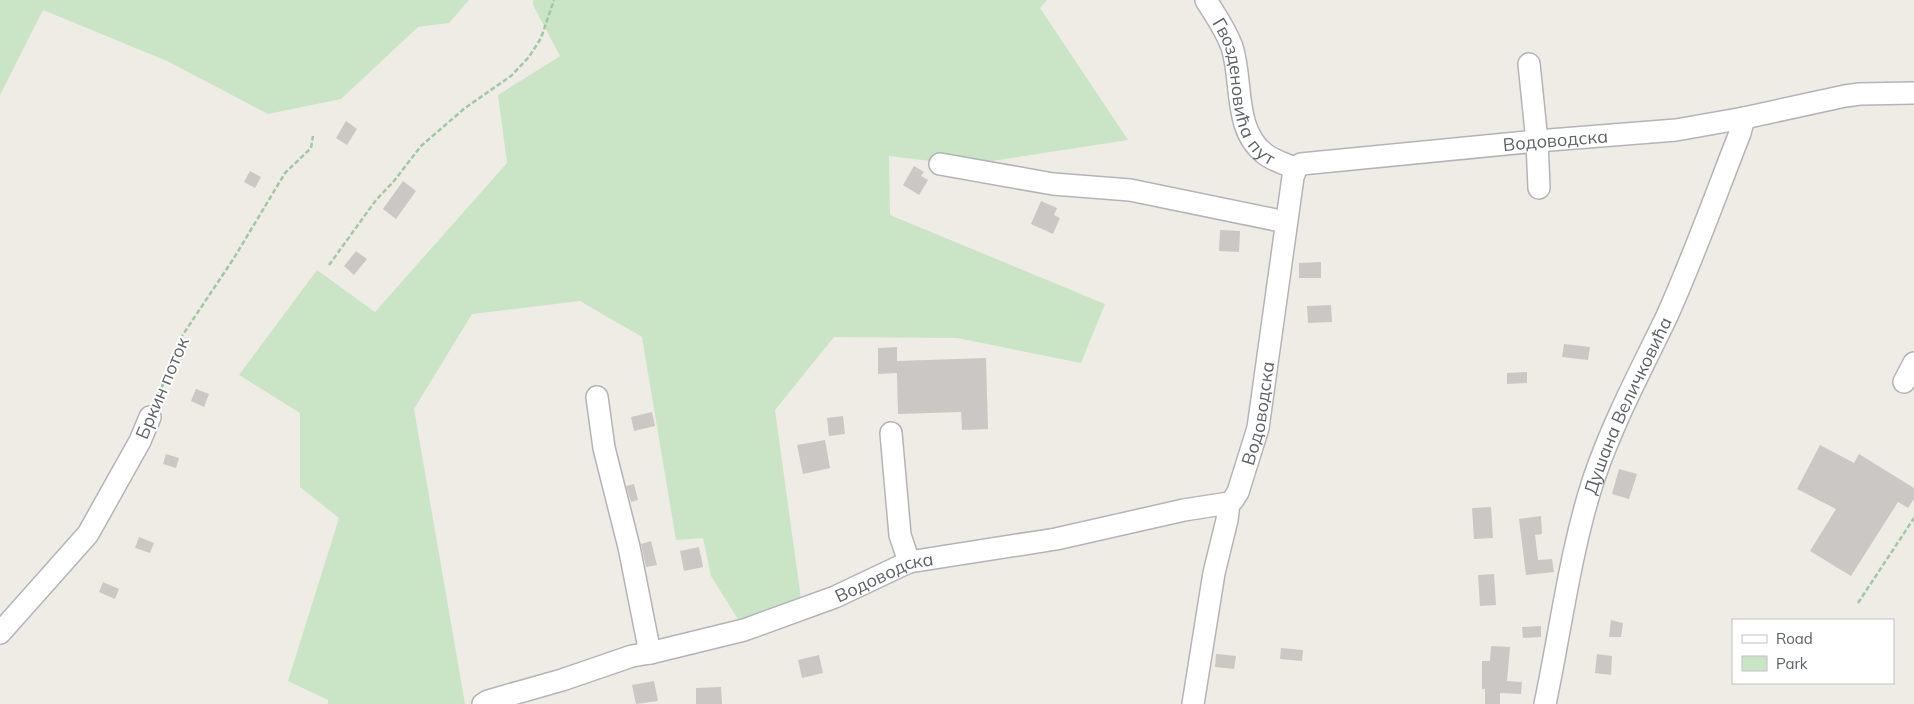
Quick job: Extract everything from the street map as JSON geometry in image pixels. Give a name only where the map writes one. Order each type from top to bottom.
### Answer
[{"type":"street","name":"Гвозденовића пут","points":[[1206,0],[1232,47],[1242,113],[1249,134],[1265,154],[1296,169]]},
{"type":"street","points":[[1529,64],[1537,141],[1539,188]]},
{"type":"street","name":"Водоводска","points":[[483,704],[632,656],[744,630],[835,598],[909,562],[1056,539],[1184,510],[1228,503],[1233,500],[1238,492],[1258,428],[1293,177],[1296,169],[1305,163],[1676,130],[1744,118],[1845,96],[1914,93]]},
{"type":"street","name":"Душана Величковића","points":[[1545,704],[1572,563],[1603,453],[1689,262],[1740,133],[1744,118]]},
{"type":"street","points":[[940,164],[1053,184],[1130,190],[1286,222]]},
{"type":"street","points":[[1904,382],[1914,363]]},
{"type":"street","points":[[597,397],[604,448],[630,547],[650,653]]},
{"type":"street","name":"Бркин поток","points":[[0,633],[88,534],[140,441],[150,417]]},
{"type":"street","points":[[891,433],[900,535],[909,562]]},
{"type":"street","points":[[1193,704],[1214,574],[1227,520],[1228,503]]},
{"type":"path","points":[[328,265],[376,200],[394,181],[421,146],[464,108],[511,76],[529,57],[541,38],[554,0]]},
{"type":"path","name":"Бркин поток","points":[[150,417],[182,336],[229,265],[285,173],[311,148],[313,136]]},
{"type":"path","points":[[1858,603],[1914,518]]},
{"type":"green space","points":[[0,0],[469,0],[449,23],[418,27],[341,99],[268,114],[167,61],[43,10],[0,95]]},
{"type":"green space","points":[[533,0],[1047,0],[1040,8],[1128,140],[966,165],[889,156],[890,215],[1105,304],[1081,363],[957,338],[834,337],[775,410],[801,599],[739,621],[711,576],[703,538],[676,540],[642,337],[580,301],[472,314],[414,409],[465,704],[328,704],[328,700],[288,681],[339,518],[300,487],[300,413],[239,375],[317,270],[375,312],[507,163],[498,95],[560,56],[533,5]]},
{"type":"building","points":[[346,121],[357,129],[347,145],[336,138]]},
{"type":"building","points":[[914,166],[924,172],[921,176],[928,180],[919,195],[903,185]]},
{"type":"building","points":[[250,171],[261,177],[255,188],[244,182]]},
{"type":"building","points":[[403,181],[416,191],[396,219],[383,209]]},
{"type":"building","points":[[1041,201],[1057,208],[1054,215],[1060,218],[1053,234],[1031,224]]},
{"type":"building","points":[[1220,230],[1240,231],[1239,252],[1219,251]]},
{"type":"building","points":[[356,251],[367,259],[354,275],[344,266]]},
{"type":"building","points":[[1321,262],[1321,278],[1299,278],[1299,263]]},
{"type":"building","points":[[1331,305],[1332,322],[1308,323],[1307,306]]},
{"type":"building","points":[[1564,344],[1590,347],[1588,360],[1562,357]]},
{"type":"building","points":[[897,347],[897,361],[986,358],[988,429],[962,430],[961,412],[898,414],[897,373],[878,374],[878,348]]},
{"type":"building","points":[[1527,372],[1527,383],[1507,384],[1507,373]]},
{"type":"building","points":[[196,389],[209,394],[204,407],[191,401]]},
{"type":"building","points":[[652,412],[655,426],[634,431],[631,417]]},
{"type":"building","points":[[843,416],[845,434],[829,436],[827,418]]},
{"type":"building","points":[[825,440],[830,468],[803,474],[797,445]]},
{"type":"building","points":[[1820,445],[1854,463],[1859,454],[1914,488],[1914,499],[1908,508],[1898,502],[1851,576],[1810,551],[1836,509],[1797,489]]},
{"type":"building","points":[[166,454],[179,458],[176,468],[163,464]]},
{"type":"building","points":[[1619,469],[1637,474],[1629,499],[1612,494]]},
{"type":"building","points":[[634,484],[638,500],[631,502],[626,486]]},
{"type":"building","points":[[1491,507],[1493,538],[1474,539],[1472,508]]},
{"type":"building","points":[[1541,516],[1542,534],[1535,535],[1538,560],[1552,559],[1554,572],[1526,575],[1519,519]]},
{"type":"building","points":[[139,537],[154,543],[150,553],[135,548]]},
{"type":"building","points":[[651,541],[657,565],[646,567],[641,544]]},
{"type":"building","points":[[699,547],[703,567],[684,571],[680,551]]},
{"type":"building","points":[[1494,574],[1496,605],[1480,606],[1478,575]]},
{"type":"building","points":[[103,582],[119,589],[115,599],[99,592]]},
{"type":"building","points":[[1611,620],[1623,623],[1621,637],[1609,637]]},
{"type":"building","points":[[1541,626],[1541,637],[1523,638],[1522,627]]},
{"type":"building","points":[[1491,646],[1510,647],[1507,681],[1522,682],[1521,694],[1500,693],[1500,704],[1485,704],[1485,689],[1482,689],[1482,661],[1490,661]]},
{"type":"building","points":[[1281,648],[1303,650],[1302,661],[1280,659]]},
{"type":"building","points":[[1216,654],[1236,656],[1234,669],[1215,667]]},
{"type":"building","points":[[1597,654],[1612,656],[1611,675],[1595,673]]},
{"type":"building","points":[[819,655],[823,673],[802,678],[798,660]]},
{"type":"building","points":[[654,681],[658,701],[636,704],[632,685]]},
{"type":"building","points":[[721,687],[722,704],[696,704],[696,688]]}]
